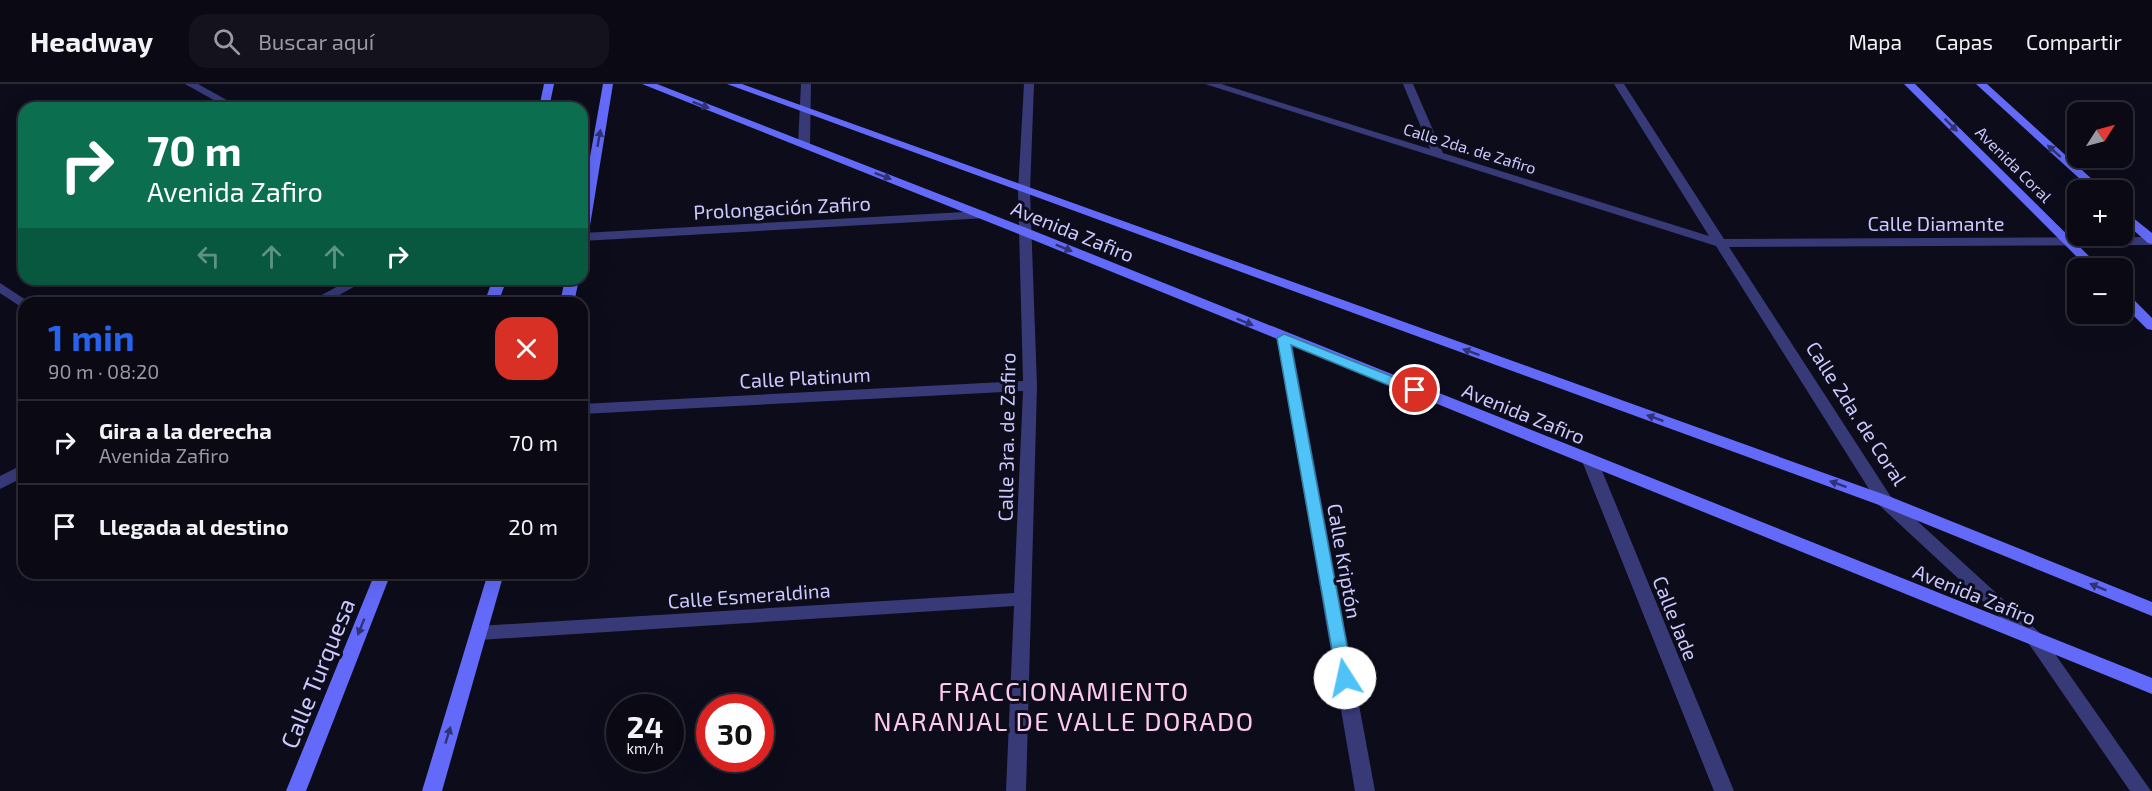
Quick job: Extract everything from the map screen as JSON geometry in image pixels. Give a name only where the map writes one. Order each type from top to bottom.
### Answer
[{"type":"street","points":[[190,84],[224,102]]},
{"type":"street","points":[[545,102],[549,84]]},
{"type":"street","points":[[588,202],[608,84]]},
{"type":"street","name":"Avenida Zafiro","points":[[647,84],[1025,232],[2152,686]]},
{"type":"street","name":"Avenida Zafiro","points":[[732,84],[1886,501],[2152,609]]},
{"type":"street","points":[[804,145],[806,84]]},
{"type":"street","name":"Calle 3ra. de Zafiro","points":[[1016,791],[1030,387],[1024,191],[1029,84]]},
{"type":"street","name":"Calle 2da. de Zafiro","points":[[1210,84],[1235,88],[1439,156],[1720,243]]},
{"type":"street","points":[[1408,84],[1439,156]]},
{"type":"street","name":"Calle 2da. de Coral","points":[[1619,84],[1886,501],[2035,639],[2141,791]]},
{"type":"street","name":"Avenida Coral","points":[[1909,84],[2067,240]]},
{"type":"street","name":"Avenida Coral","points":[[1981,84],[2087,180]]},
{"type":"street","name":"Prolongación Zafiro","points":[[588,237],[983,216]]},
{"type":"street","points":[[2133,223],[2152,241]]},
{"type":"street","name":"Calle Diamante","points":[[2133,241],[2152,241]]},
{"type":"street","name":"Calle Diamante","points":[[1720,243],[2067,243]]},
{"type":"street","name":"Avenida Coral","points":[[2073,246],[2085,258]]},
{"type":"street","points":[[326,297],[350,285]]},
{"type":"street","points":[[0,287],[18,300]]},
{"type":"street","points":[[2133,307],[2152,326]]},
{"type":"street","name":"Calle Kriptón","points":[[1284,338],[1365,791]]},
{"type":"street","name":"Calle Platinum","points":[[588,409],[1030,387]]},
{"type":"street","name":"Calle Jade","points":[[1590,461],[1724,791]]},
{"type":"street","points":[[0,483],[18,473]]},
{"type":"street","name":"Calle Turquesa","points":[[296,791],[381,579]]},
{"type":"street","points":[[432,791],[494,579]]},
{"type":"street","name":"Calle Esmeraldina","points":[[479,633],[1023,599]]},
{"type":"district","name":"FRACCIONAMIENTO NARANJAL DE VALLE DORADO","points":[[1064,705]]},
{"type":"route","points":[[1345,678],[1284,338],[1415,390]]}]
